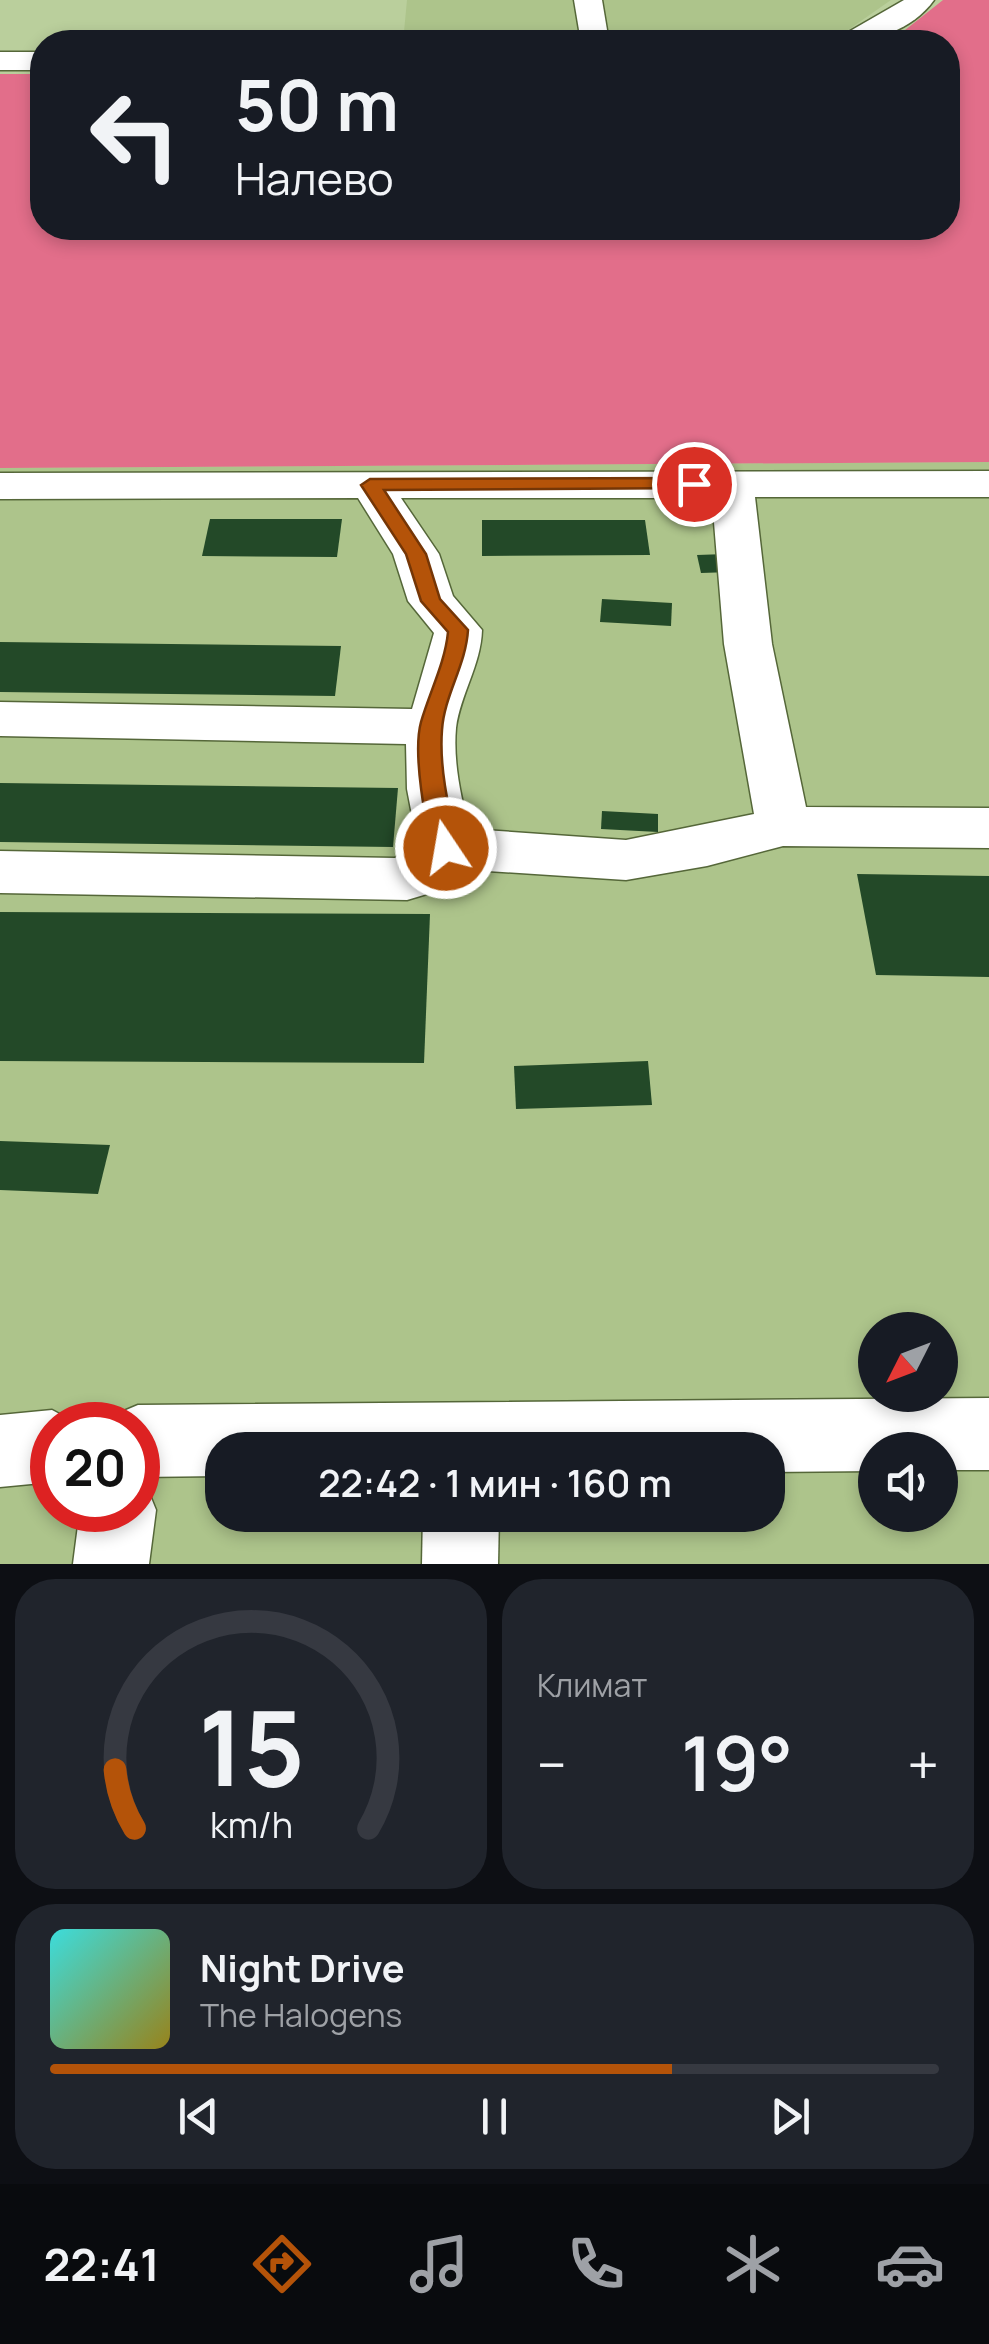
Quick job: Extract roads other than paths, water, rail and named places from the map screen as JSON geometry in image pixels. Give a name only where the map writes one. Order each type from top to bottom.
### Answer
[{"type":"lane","points":[[588,0],[593,30]]},
{"type":"lane","points":[[846,28],[908,12],[920,0]]},
{"type":"lane","points":[[0,61],[30,62]]},
{"type":"lane","points":[[732,484],[748,644],[782,826]]},
{"type":"lane","points":[[0,486],[989,484]]},
{"type":"lane","points":[[370,485],[416,554],[431,601],[458,630],[457,650],[430,727],[433,789],[446,848]]},
{"type":"lane","points":[[0,719],[430,727]]},
{"type":"lane","points":[[0,872],[408,879],[446,848],[626,860],[707,846],[782,826],[989,828]]},
{"type":"lane","points":[[785,1438],[989,1434]]},
{"type":"lane","points":[[160,1440],[205,1441]]},
{"type":"lane","points":[[0,1450],[30,1448]]},
{"type":"lane","points":[[111,1564],[115,1532]]},
{"type":"lane","points":[[460,1564],[461,1532]]}]
